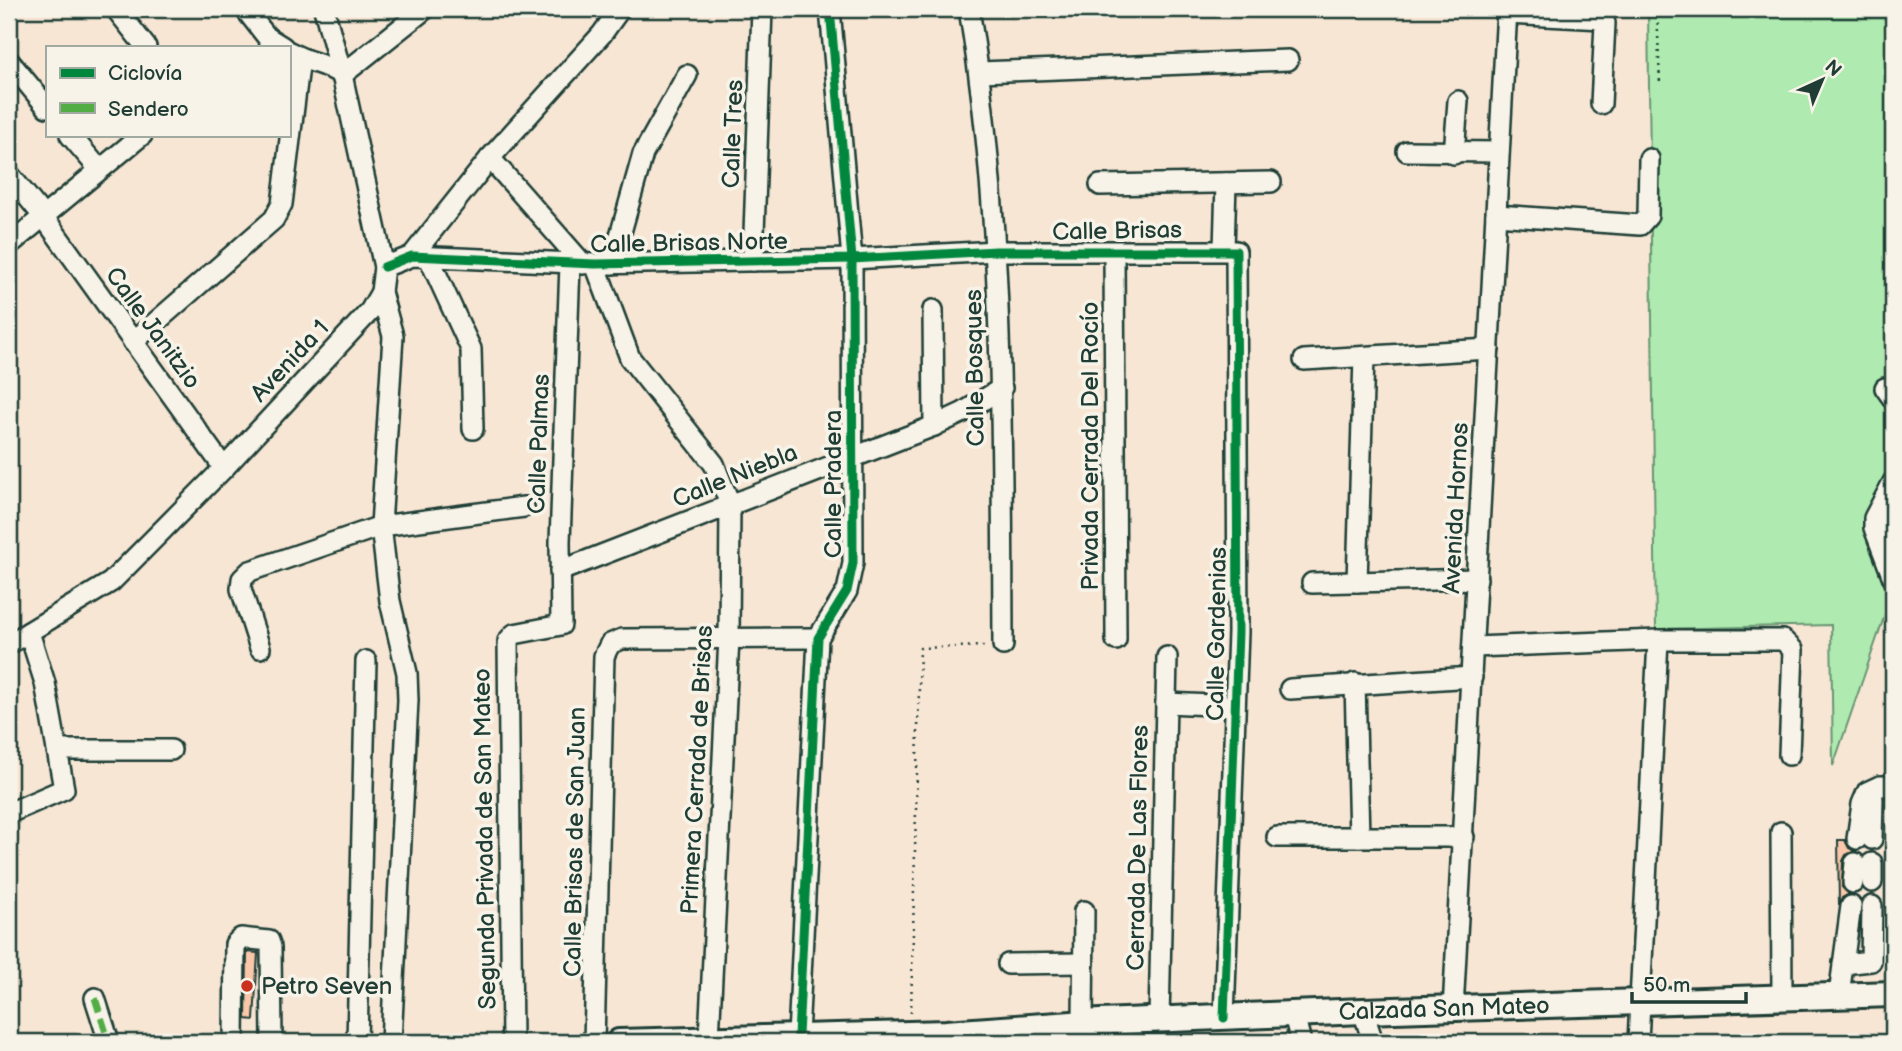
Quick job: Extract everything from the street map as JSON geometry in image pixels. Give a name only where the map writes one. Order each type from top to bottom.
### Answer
[{"type":"main road","name":"Calzada San Mateo","points":[[619,1042],[709,1038],[769,1040],[798,1036],[852,1038],[911,1033],[947,1037],[1096,1029],[1159,1021],[1363,1011],[1893,994]]},
{"type":"street","points":[[116,9],[145,46]]},
{"type":"street","points":[[245,9],[268,44]]},
{"type":"street","name":"Avenida 1","points":[[9,644],[111,582],[224,468],[370,311],[381,292],[384,267],[342,75],[324,9]]},
{"type":"street","points":[[290,105],[294,55],[328,64],[342,75],[425,9]]},
{"type":"street","points":[[473,429],[471,349],[421,257],[491,158],[602,34],[620,9]]},
{"type":"street","name":"Calle Tres","points":[[753,261],[762,9]]},
{"type":"street","name":"Calle Pradera","points":[[798,1036],[818,638],[847,591],[853,563],[852,259],[830,9]]},
{"type":"street","name":"Calle Bosques","points":[[969,9],[980,72],[996,251],[1002,388],[1003,645]]},
{"type":"street","points":[[1507,11],[1603,19],[1601,104]]},
{"type":"street","name":"Avenida Hornos","points":[[1453,1010],[1507,11]]},
{"type":"street","points":[[980,72],[1287,60]]},
{"type":"street","points":[[9,61],[46,106]]},
{"type":"street","name":"Calle Palmas","points":[[510,636],[561,625],[560,571],[590,264],[643,154],[687,75]]},
{"type":"street","points":[[1454,154],[1458,101]]},
{"type":"street","points":[[71,136],[99,169]]},
{"type":"street","points":[[9,244],[141,136]]},
{"type":"street","points":[[133,341],[274,219],[282,204],[287,136]]},
{"type":"street","points":[[1407,151],[1454,154],[1499,152]]},
{"type":"street","points":[[491,158],[590,264],[630,358],[714,464],[730,504]]},
{"type":"street","points":[[1496,215],[1640,225],[1647,216],[1649,159]]},
{"type":"street","name":"Calle Janitzio","points":[[9,174],[43,216],[224,468]]},
{"type":"street","points":[[1100,185],[1271,182]]},
{"type":"street","name":"Calle Gardenias","points":[[1224,1018],[1238,632],[1230,250],[1226,183]]},
{"type":"street","name":"Calle Brisas","points":[[996,251],[1230,250]]},
{"type":"street","name":"Calle Brisas Norte","points":[[384,267],[421,257],[590,264],[852,259],[996,251]]},
{"type":"street","name":"Privada Cerrada Del Rocío","points":[[1114,252],[1116,640]]},
{"type":"street","points":[[381,292],[393,336],[381,526],[390,601],[407,673],[408,700],[391,1042]]},
{"type":"street","points":[[933,310],[934,426]]},
{"type":"street","points":[[1304,360],[1489,349]]},
{"type":"street","points":[[1357,582],[1364,357]]},
{"type":"street","name":"Calle Niebla","points":[[560,571],[852,455],[934,426],[964,412],[1002,388]]},
{"type":"street","points":[[1893,482],[1874,518],[1874,527],[1893,578]]},
{"type":"street","name":"Primera Cerrada de Brisas","points":[[709,1038],[729,638],[730,504]]},
{"type":"street","points":[[261,648],[241,589],[242,579],[250,571],[381,526],[524,507]]},
{"type":"street","points":[[1312,583],[1477,579]]},
{"type":"street","points":[[9,813],[64,789],[45,683],[29,632]]},
{"type":"street","name":"Segunda Privada de San Mateo","points":[[510,636],[512,1042]]},
{"type":"street","points":[[729,638],[818,638]]},
{"type":"street","name":"Calle Brisas de San Juan","points":[[594,1042],[604,656],[610,644],[622,639],[729,638]]},
{"type":"street","points":[[1474,647],[1658,640],[1783,640],[1793,650],[1789,755]]},
{"type":"street","points":[[1638,1042],[1658,640]]},
{"type":"street","points":[[1166,703],[1167,657]]},
{"type":"street","points":[[357,1042],[366,661]]},
{"type":"street","points":[[1290,689],[1472,677]]},
{"type":"street","points":[[1355,683],[1359,837]]},
{"type":"street","name":"Cerrada De Las Flores","points":[[1159,1021],[1166,703],[1235,706]]},
{"type":"street","points":[[57,750],[171,750]]},
{"type":"street","points":[[1865,839],[1862,804],[1873,788],[1893,786]]},
{"type":"street","points":[[1782,832],[1782,997]]},
{"type":"street","points":[[1277,837],[1464,837]]},
{"type":"street","points":[[1839,995],[1851,906]]},
{"type":"street","points":[[1843,964],[1871,961],[1872,906]]},
{"type":"street","points":[[1084,911],[1084,963],[1096,1029]]},
{"type":"street","points":[[234,1042],[235,944],[241,938],[264,938],[271,947],[272,1042]]},
{"type":"street","points":[[1008,964],[1084,963]]},
{"type":"street","points":[[95,998],[109,1042]]},
{"type":"street","points":[[1363,1011],[1373,1042]]},
{"type":"street","points":[[1294,1015],[1301,1042]]},
{"type":"path","points":[[1657,9],[1660,84]]},
{"type":"path","points":[[911,1033],[920,648],[1003,645]]},
{"type":"green space","points":[[1648,9],[1893,9],[1893,591],[1833,766],[1831,625],[1656,629]]},
{"type":"building","points":[[1838,840],[1845,840],[1849,848],[1855,851],[1846,855],[1843,861],[1842,887],[1849,894],[1842,898],[1839,906]]},
{"type":"building","points":[[247,952],[258,953],[254,1020],[246,1019]]},
{"type":"marked path","points":[[95,998],[109,1042]]},
{"type":"cycle path","points":[[798,1036],[818,638],[847,591],[853,563],[852,259],[830,9]]},
{"type":"cycle path","points":[[384,267],[412,256],[595,264],[852,259],[996,251],[1236,251],[1238,632],[1224,1018]]},
{"type":"place","name":"Petro Seven","points":[[247,986]]}]
